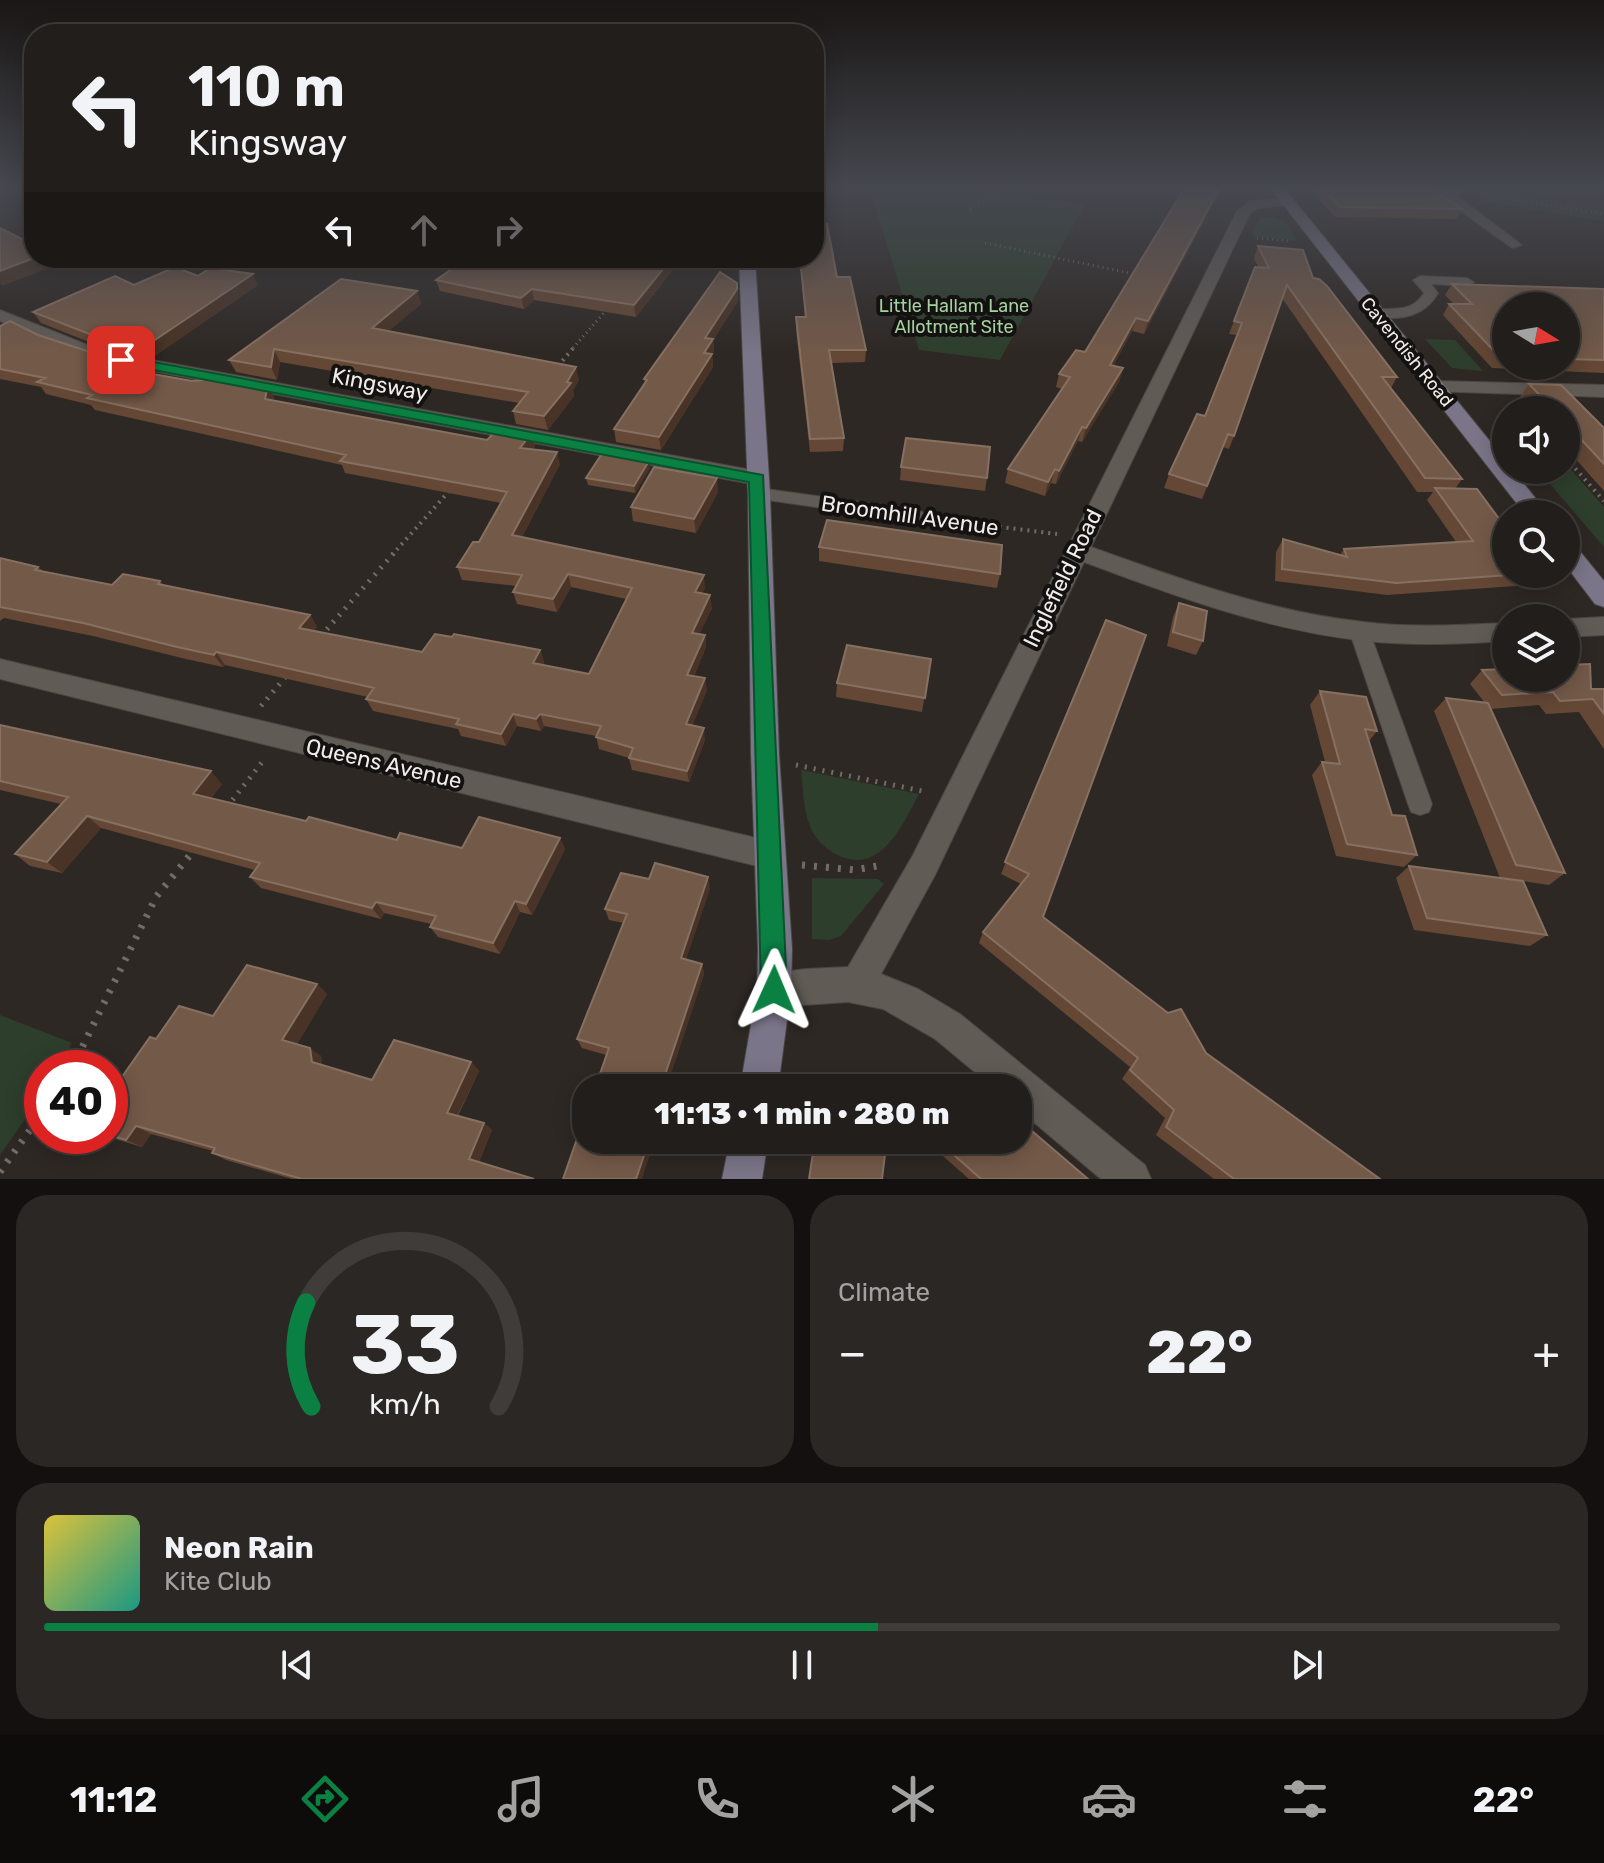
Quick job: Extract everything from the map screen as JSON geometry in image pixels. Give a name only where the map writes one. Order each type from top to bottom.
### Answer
[{"type":"street","name":"Inglefield Road","points":[[857,985],[924,865],[1069,542],[1227,244]]},
{"type":"street","name":"Cavendish Road","points":[[1322,244],[1526,500]]},
{"type":"street","points":[[747,268],[758,486],[774,990],[761,1074]]},
{"type":"street","name":"Kingsway","points":[[0,315],[53,340],[99,356],[758,486]]},
{"type":"street","points":[[1435,387],[1604,391]]},
{"type":"street","points":[[1069,542],[1212,599],[1295,619],[1405,635],[1492,632]]},
{"type":"street","points":[[1580,568],[1604,598]]},
{"type":"street","points":[[1580,627],[1604,626]]},
{"type":"street","name":"Queens Avenue","points":[[0,669],[769,855]]},
{"type":"street","points":[[774,990],[833,983],[857,985],[901,999],[946,1026],[1131,1179]]},
{"type":"street","points":[[742,1179],[746,1154]]},
{"type":"lane","points":[[1376,313],[1417,311],[1428,302],[1431,293],[1420,280],[1467,282]]},
{"type":"lane","name":"Broomhill Avenue","points":[[758,486],[919,516]]},
{"type":"lane","points":[[1359,630],[1420,804]]},
{"type":"path","points":[[990,244],[1147,276]]},
{"type":"path","points":[[551,374],[611,304]]},
{"type":"path","points":[[1580,474],[1604,501]]},
{"type":"path","points":[[314,645],[461,478]]},
{"type":"path","name":"Broomhill Avenue","points":[[919,516],[1069,542]]},
{"type":"path","points":[[240,729],[293,669]]},
{"type":"path","points":[[223,812],[280,738]]},
{"type":"path","points":[[793,764],[928,793]]},
{"type":"path","points":[[81,1050],[156,897],[204,836]]},
{"type":"path","points":[[801,865],[855,870],[877,866]]},
{"type":"path","points":[[0,1172],[24,1138]]},
{"type":"green space","name":"Little Hallam Lane Allotment Site","points":[[887,244],[1063,244],[1000,360],[919,350]]},
{"type":"green space","points":[[1425,339],[1455,340],[1483,371],[1452,368]]},
{"type":"green space","points":[[1580,480],[1604,507],[1604,547],[1580,519],[1580,500],[1564,500],[1550,484],[1580,484]]},
{"type":"green space","points":[[801,770],[919,794],[887,845],[864,859],[850,859],[827,848],[812,830],[805,806]]},
{"type":"green space","points":[[812,878],[878,879],[884,884],[841,936],[829,940],[812,939]]},
{"type":"green space","points":[[0,1015],[72,1043],[68,1050],[24,1050],[24,1121],[0,1155]]},
{"type":"building","points":[[0,244],[24,244],[24,262],[0,271]]},
{"type":"building","points":[[824,244],[831,244],[837,277],[850,277],[866,350],[829,350],[844,438],[810,439],[796,317],[806,317],[801,268],[824,268]]},
{"type":"building","points":[[1151,244],[1189,244],[1148,321],[1136,318],[1110,365],[1123,368],[1086,428],[1082,427],[1059,471],[1055,469],[1048,482],[1008,469],[1070,377],[1059,374],[1076,350],[1085,352]]},
{"type":"building","points":[[1258,246],[1303,250],[1313,278],[1327,286],[1397,377],[1382,377],[1462,479],[1425,478],[1287,285],[1234,436],[1228,434],[1207,486],[1169,474],[1197,414],[1205,416],[1242,323],[1234,321],[1255,267],[1269,268]]},
{"type":"building","points":[[173,268],[198,276],[210,268],[253,274],[146,346],[97,337],[33,312],[115,276],[134,285]]},
{"type":"building","points":[[453,268],[664,268],[634,305],[532,289],[521,298],[436,280]]},
{"type":"building","points":[[720,272],[737,283],[737,289],[705,338],[713,339],[704,353],[712,354],[659,437],[614,429],[647,380],[644,379]]},
{"type":"building","points":[[341,279],[417,291],[372,328],[576,367],[567,382],[571,383],[544,416],[513,411],[528,392],[274,349],[271,367],[229,360]]},
{"type":"building","points":[[1452,284],[1604,289],[1604,360],[1580,359],[1580,292],[1492,292],[1492,349],[1449,304],[1472,304]]},
{"type":"building","points":[[10,321],[38,335],[90,352],[126,359],[115,366],[119,368],[192,381],[203,380],[210,374],[268,385],[265,399],[487,440],[499,428],[531,434],[520,448],[557,452],[512,535],[704,575],[695,592],[710,595],[692,633],[705,635],[687,675],[705,678],[686,724],[704,728],[687,771],[629,758],[633,748],[596,737],[601,726],[540,714],[536,719],[513,714],[501,734],[456,724],[459,719],[366,699],[374,688],[0,607],[0,558],[38,567],[35,570],[112,585],[123,574],[160,581],[158,584],[310,615],[299,628],[422,652],[435,634],[452,637],[454,634],[540,650],[533,663],[589,674],[632,588],[568,574],[553,599],[513,592],[522,575],[457,567],[473,542],[479,542],[507,492],[340,461],[346,455],[87,398],[92,395],[37,382],[45,378],[0,369],[0,326]]},
{"type":"building","points":[[1529,384],[1561,385],[1572,396],[1541,396]]},
{"type":"building","points":[[1580,404],[1604,428],[1604,464],[1580,438]]},
{"type":"building","points":[[906,438],[990,447],[987,478],[901,467]]},
{"type":"building","points":[[603,452],[649,461],[634,486],[586,478]]},
{"type":"building","points":[[654,467],[717,478],[694,519],[631,507]]},
{"type":"building","points":[[1435,488],[1477,489],[1492,509],[1492,576],[1396,583],[1282,569],[1283,539],[1347,557],[1344,549],[1473,541]]},
{"type":"building","points":[[827,520],[1002,545],[1000,574],[819,547]]},
{"type":"building","points":[[1179,603],[1207,611],[1203,641],[1173,632]]},
{"type":"building","points":[[1106,620],[1146,635],[1043,917],[1168,1013],[1181,1009],[1206,1053],[1380,1179],[1234,1179],[1166,1127],[1174,1110],[1130,1070],[1138,1058],[983,932],[1029,874],[1005,862]]},
{"type":"building","points":[[847,645],[931,659],[925,698],[837,683]]},
{"type":"building","points":[[1580,664],[1590,664],[1591,689],[1604,689],[1604,714],[1593,699],[1560,701],[1553,692],[1580,692]]},
{"type":"building","points":[[1482,670],[1492,670],[1492,682]]},
{"type":"building","points":[[1320,691],[1366,697],[1377,731],[1365,729],[1392,815],[1405,816],[1417,855],[1347,844],[1322,762],[1340,764]]},
{"type":"building","points":[[1500,692],[1553,692],[1502,695]]},
{"type":"building","points":[[1446,698],[1488,703],[1565,873],[1516,865]]},
{"type":"building","points":[[0,725],[211,771],[193,794],[306,821],[309,817],[397,840],[400,833],[462,848],[479,817],[560,838],[526,904],[515,901],[493,943],[430,927],[436,916],[376,902],[372,908],[250,877],[260,863],[87,816],[47,862],[15,854],[68,797],[0,781]]},
{"type":"building","points":[[655,863],[708,877],[681,958],[702,964],[665,1074],[600,1074],[609,1048],[577,1039],[627,914],[605,909],[621,873],[649,879]]},
{"type":"building","points":[[1409,866],[1523,881],[1547,935],[1427,918]]},
{"type":"building","points":[[247,965],[317,984],[282,1040],[310,1048],[312,1062],[372,1080],[394,1040],[471,1062],[447,1113],[484,1123],[469,1159],[534,1179],[302,1179],[212,1153],[215,1148],[136,1126],[128,1137],[128,1068],[150,1037],[156,1039],[179,1006],[213,1016]]},
{"type":"building","points":[[1032,1131],[1088,1179],[980,1179],[953,1154],[1032,1154]]},
{"type":"building","points":[[572,1153],[645,1154],[636,1179],[563,1179]]},
{"type":"building","points":[[813,1154],[885,1154],[882,1179],[809,1179]]},
{"type":"route","points":[[121,360],[757,478],[774,990]]}]
